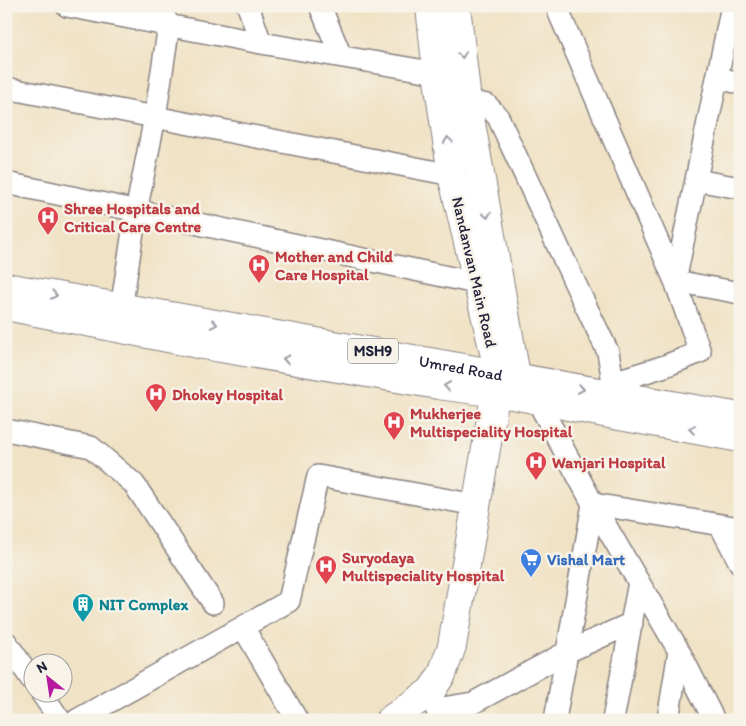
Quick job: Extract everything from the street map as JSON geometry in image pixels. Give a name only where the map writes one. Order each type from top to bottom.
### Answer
[{"type":"main road","name":"Nandanvan Main Road","points":[[390,720],[432,691],[442,674],[452,646],[476,505],[517,386],[476,282],[452,175],[436,72],[430,6]]},
{"type":"main road","points":[[427,714],[449,694],[470,632],[517,386],[467,101],[456,6]]},
{"type":"main road","name":"Umred Road","points":[[6,287],[120,318],[517,386],[611,397],[740,416]]},
{"type":"main road","points":[[6,306],[120,318]]},
{"type":"main road","points":[[611,397],[740,438]]},
{"type":"street","points":[[67,6],[436,72]]},
{"type":"street","points":[[120,318],[136,212],[155,117],[169,25],[159,6]]},
{"type":"street","points":[[248,6],[261,42]]},
{"type":"street","points":[[320,6],[341,56]]},
{"type":"street","points":[[467,101],[487,105],[498,117],[608,352],[611,397],[665,366],[700,352],[675,281],[556,6]]},
{"type":"street","points":[[675,281],[732,6]]},
{"type":"street","points":[[718,78],[740,82]]},
{"type":"street","points":[[6,88],[452,175]]},
{"type":"street","points":[[696,180],[740,188]]},
{"type":"street","points":[[6,183],[136,212],[476,282]]},
{"type":"street","points":[[675,281],[740,293]]},
{"type":"street","points":[[517,386],[639,582],[679,652],[714,720]]},
{"type":"street","points":[[6,430],[92,447],[134,484],[213,603]]},
{"type":"street","points":[[77,720],[289,601],[318,476],[476,505]]},
{"type":"street","points":[[592,504],[730,527],[740,563]]},
{"type":"street","points":[[554,720],[592,504]]},
{"type":"street","points":[[613,720],[639,582]]},
{"type":"street","points":[[427,714],[473,702],[567,652],[632,622]]},
{"type":"street","points":[[243,627],[297,720]]},
{"type":"street","points":[[6,642],[22,665]]},
{"type":"street","points":[[668,720],[679,652]]},
{"type":"street","points":[[49,704],[60,720]]},
{"type":"place","name":"Shree Hospitals and Critical Care Centre","points":[[48,236]]},
{"type":"place","name":"Mother and Child Care Hospital","points":[[259,284]]},
{"type":"place","name":"Dhokey Hospital","points":[[156,413]]},
{"type":"place","name":"Mukherjee Multispeciality Hospital","points":[[394,441]]},
{"type":"place","name":"Wanjari Hospital","points":[[536,481]]},
{"type":"place","name":"Vishal Mart","points":[[531,578]]},
{"type":"place","name":"Suryodaya Multispeciality Hospital","points":[[326,585]]},
{"type":"place","name":"NIT Complex","points":[[83,623]]}]
